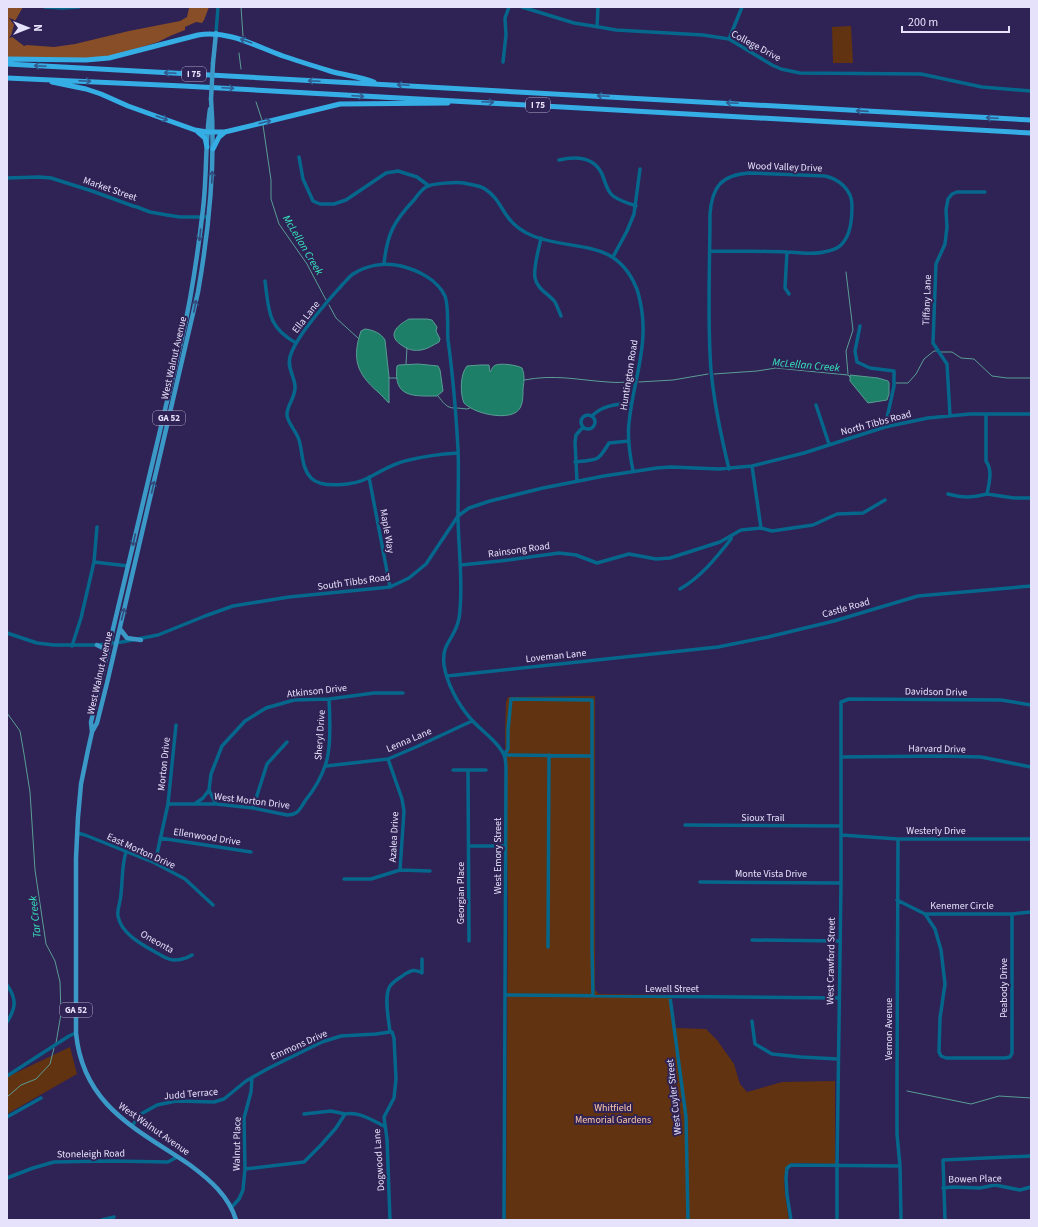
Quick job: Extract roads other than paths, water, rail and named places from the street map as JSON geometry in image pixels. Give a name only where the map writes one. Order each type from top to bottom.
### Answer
[{"type":"highway","points":[[7,60],[86,60],[109,58],[198,34],[216,33],[240,39],[283,56],[332,72],[381,84]]},
{"type":"highway","name":"I 75","points":[[7,64],[1031,120]]},
{"type":"highway","name":"I 75","points":[[7,78],[466,101],[1031,133]]},
{"type":"highway","points":[[46,79],[101,94],[128,106],[195,130],[207,132],[225,132],[340,104],[442,104],[466,101]]},
{"type":"highway","points":[[195,130],[204,136],[207,147]]},
{"type":"highway","points":[[213,148],[219,137],[225,132]]},
{"type":"main road","name":"West Walnut Avenue","points":[[216,33],[212,99],[214,132],[208,217],[202,267],[192,322],[120,628],[97,723],[92,732],[81,784],[77,833],[76,1033],[81,1060],[91,1083],[106,1104],[113,1112],[132,1126],[205,1176],[220,1191],[231,1208],[236,1220]]},
{"type":"main road","name":"West Walnut Avenue","points":[[92,732],[91,722],[186,321],[198,257],[207,132],[212,99]]},
{"type":"main road","points":[[120,628],[127,638],[141,640]]},
{"type":"main road","points":[[96,645],[103,648],[107,656]]},
{"type":"street","points":[[45,7],[79,7]]},
{"type":"street","points":[[216,33],[218,7]]},
{"type":"street","points":[[503,62],[506,35],[505,18],[509,7]]},
{"type":"street","name":"College Drive","points":[[522,7],[574,23],[616,30],[703,35],[729,39],[772,65],[781,69],[800,73],[922,74],[982,87],[1031,90]]},
{"type":"street","points":[[597,27],[598,7]]},
{"type":"street","points":[[729,39],[742,7]]},
{"type":"street","points":[[299,157],[303,179],[314,201],[320,204],[334,204],[346,200],[386,173],[398,170],[417,177],[429,186],[426,186],[401,213],[391,229],[386,246],[384,264]]},
{"type":"street","points":[[559,160],[581,158],[597,164],[612,195],[636,206]]},
{"type":"street","points":[[613,257],[627,231],[636,206],[640,169]]},
{"type":"street","name":"Wood Valley Drive","points":[[710,251],[823,253],[840,246],[849,232],[852,201],[841,182],[835,178],[825,176],[749,173],[736,174],[728,177],[713,193],[711,201],[710,251],[709,336],[711,370],[716,406],[729,469]]},
{"type":"street","name":"Market Street","points":[[7,178],[51,178],[150,212],[180,217],[208,217]]},
{"type":"street","name":"Huntington Road","points":[[429,186],[458,182],[483,187],[492,193],[507,217],[517,227],[533,236],[598,250],[613,257],[627,271],[636,287],[643,315],[643,340],[629,424],[629,441],[633,471]]},
{"type":"street","name":"Tiffany Lane","points":[[950,415],[947,364],[933,343],[936,264],[944,244],[947,227],[946,210],[948,199],[952,194],[957,192],[985,192]]},
{"type":"street","points":[[541,238],[535,279],[540,288],[555,302],[561,316]]},
{"type":"street","points":[[787,252],[786,288],[789,294]]},
{"type":"street","name":"Ella Lane","points":[[458,453],[434,455],[408,460],[392,465],[369,477],[355,482],[337,485],[316,482],[309,476],[304,466],[297,434],[287,417],[286,412],[293,400],[295,390],[295,384],[288,365],[292,350],[296,343],[325,305],[352,274],[384,264],[409,268],[427,276],[441,289],[446,299],[448,308],[447,326],[458,453],[458,516]]},
{"type":"street","points":[[265,281],[268,308],[274,325],[284,337],[296,343]]},
{"type":"street","points":[[186,321],[192,322]]},
{"type":"street","points":[[860,326],[855,351],[857,362],[870,368],[894,371],[894,386],[885,427]]},
{"type":"street","points":[[583,427],[581,423],[582,418],[587,415],[592,416],[611,405],[632,403]]},
{"type":"street","points":[[816,405],[829,444]]},
{"type":"street","points":[[986,414],[986,460],[990,466],[987,494]]},
{"type":"street","name":"North Tibbs Road","points":[[729,469],[752,466],[885,427],[928,418],[950,415],[1031,414]]},
{"type":"street","points":[[583,427],[589,429],[593,426],[595,422],[592,416]]},
{"type":"street","points":[[577,481],[575,442],[576,435],[583,427]]},
{"type":"street","points":[[576,462],[599,458],[602,456],[608,442],[629,441]]},
{"type":"street","points":[[752,466],[761,528]]},
{"type":"street","name":"South Tibbs Road","points":[[7,633],[37,643],[72,646],[110,644],[141,640],[158,635],[233,606],[289,598],[390,587],[409,578],[426,564],[458,516],[469,508],[490,501],[543,488],[633,471],[671,467],[729,469]]},
{"type":"street","name":"Maple Way","points":[[369,477],[390,587]]},
{"type":"street","points":[[948,494],[967,498],[987,494],[1014,498],[1031,498]]},
{"type":"street","name":"Rainsong Road","points":[[461,565],[559,553],[576,555],[597,563],[629,554],[656,559],[670,558],[695,551],[731,536],[741,530],[761,528],[772,531],[813,525],[837,514],[863,513],[885,500]]},
{"type":"street","points":[[458,516],[461,565],[460,611],[456,628],[445,646],[444,664],[447,676],[460,706],[472,721],[496,745],[504,756],[591,756],[593,996]]},
{"type":"street","points":[[72,646],[81,618],[94,562],[96,527]]},
{"type":"street","points":[[680,589],[692,582],[716,558],[731,536]]},
{"type":"street","points":[[94,562],[128,566]]},
{"type":"street","name":"Castle Road","points":[[667,652],[718,647],[768,637],[863,613],[918,596],[1031,586]]},
{"type":"street","name":"Loveman Lane","points":[[447,676],[667,652]]},
{"type":"street","name":"Atkinson Drive","points":[[209,790],[211,774],[222,746],[244,721],[266,708],[294,700],[374,693],[403,693]]},
{"type":"street","name":"Sheryl Drive","points":[[298,812],[311,794],[326,766],[330,721],[329,698]]},
{"type":"street","name":"West Emory Street","points":[[504,1220],[506,770],[504,756],[508,749],[511,699],[592,700],[593,723],[591,756]]},
{"type":"street","name":"Davidson Drive","points":[[841,702],[850,699],[1001,700],[1031,705]]},
{"type":"street","name":"West Crawford Street","points":[[838,1220],[837,1166],[841,883],[841,702]]},
{"type":"street","name":"Lenna Lane","points":[[326,766],[388,759],[472,721]]},
{"type":"street","name":"Morton Drive","points":[[168,804],[176,725]]},
{"type":"street","points":[[253,808],[267,764],[287,742]]},
{"type":"street","points":[[548,947],[549,755]]},
{"type":"street","name":"Harvard Drive","points":[[841,757],[981,757],[1031,767]]},
{"type":"street","name":"Azalea Drive","points":[[388,759],[402,799],[404,811],[400,870]]},
{"type":"street","points":[[454,770],[486,770]]},
{"type":"street","name":"Georgian Place","points":[[468,770],[469,941]]},
{"type":"street","points":[[195,804],[203,798],[209,790],[216,804]]},
{"type":"street","points":[[155,863],[168,804]]},
{"type":"street","name":"West Morton Drive","points":[[168,804],[216,804],[253,808],[287,815],[298,812]]},
{"type":"street","name":"Sioux Trail","points":[[685,826],[841,826]]},
{"type":"street","name":"East Morton Drive","points":[[77,833],[155,863],[185,879],[214,906]]},
{"type":"street","name":"Westerly Drive","points":[[841,835],[898,838],[1031,839]]},
{"type":"street","name":"Ellenwood Drive","points":[[160,838],[251,852]]},
{"type":"street","name":"Vernon Avenue","points":[[898,838],[897,1134],[900,1166],[901,1220]]},
{"type":"street","points":[[469,846],[506,846]]},
{"type":"street","name":"Oneonta","points":[[126,852],[118,909],[120,921],[133,938],[166,958],[179,960],[192,955]]},
{"type":"street","points":[[344,879],[371,879],[400,870],[430,872]]},
{"type":"street","name":"Monte Vista Drive","points":[[700,882],[841,883]]},
{"type":"street","name":"Kenemer Circle","points":[[897,900],[925,914],[1012,914],[1031,912]]},
{"type":"street","name":"Peabody Drive","points":[[925,914],[935,929],[943,964],[945,984],[940,1018],[939,1052],[941,1056],[946,1058],[1006,1058],[1010,1057],[1012,1053],[1012,914]]},
{"type":"street","points":[[752,940],[839,941]]},
{"type":"street","points":[[390,1032],[387,997],[389,988],[410,971],[416,970],[422,973],[422,959]]},
{"type":"street","points":[[7,985],[15,1000],[12,1013],[7,1022]]},
{"type":"street","name":"Lewell Street","points":[[505,995],[839,998]]},
{"type":"street","name":"West Cuyler Street","points":[[670,997],[686,1117],[688,1220]]},
{"type":"street","points":[[752,1021],[755,1044],[772,1054],[838,1059]]},
{"type":"street","name":"Emmons Drive","points":[[252,1078],[322,1042],[341,1036],[390,1032]]},
{"type":"street","name":"Dogwood Lane","points":[[390,1032],[392,1032],[394,1038],[396,1079],[394,1098],[384,1117],[384,1126],[387,1139],[390,1220]]},
{"type":"street","points":[[7,1076],[76,1033]]},
{"type":"street","name":"Judd Terrace","points":[[132,1126],[142,1114],[153,1106],[176,1101],[214,1102],[224,1099],[252,1078]]},
{"type":"street","name":"Walnut Place","points":[[231,1208],[241,1195],[245,1169],[244,1118],[251,1092],[252,1078]]},
{"type":"street","points":[[7,1117],[41,1098]]},
{"type":"street","points":[[304,1114],[331,1112],[345,1114],[351,1113],[384,1126]]},
{"type":"street","points":[[245,1169],[304,1162],[336,1128],[345,1114]]},
{"type":"street","points":[[945,1220],[943,1160],[1031,1156]]},
{"type":"street","name":"Stoneleigh Road","points":[[7,1178],[54,1162],[168,1162],[177,1157]]},
{"type":"street","points":[[791,1220],[787,1195],[787,1168],[791,1165],[900,1166]]},
{"type":"street","name":"Bowen Place","points":[[943,1188],[980,1188],[995,1185],[1020,1190],[1031,1187]]},
{"type":"street","points":[[102,1220],[114,1217]]},
{"type":"waterway","name":"McLellan Creek","points":[[241,7],[243,36]]},
{"type":"waterway","name":"McLellan Creek","points":[[239,53],[241,69]]},
{"type":"waterway","name":"McLellan Creek","points":[[256,102],[262,120]]},
{"type":"waterway","name":"McLellan Creek","points":[[263,125],[271,180],[271,199],[279,224],[307,264],[326,300]]},
{"type":"waterway","points":[[846,272],[853,330],[846,351],[848,374]]},
{"type":"waterway","name":"McLellan Creek","points":[[329,305],[336,318],[358,338]]},
{"type":"waterway","points":[[406,364],[407,348]]},
{"type":"waterway","name":"McLellan Creek","points":[[896,383],[908,383],[916,374],[924,359],[934,351],[937,351]]},
{"type":"waterway","name":"McLellan Creek","points":[[940,352],[952,352],[961,358],[974,359],[992,376],[1007,378],[1031,378]]},
{"type":"waterway","name":"McLellan Creek","points":[[714,374],[776,368],[848,375],[850,377]]},
{"type":"waterway","name":"McLellan Creek","points":[[639,382],[673,380],[708,374]]},
{"type":"waterway","name":"McLellan Creek","points":[[524,380],[556,377],[611,382],[633,382]]},
{"type":"waterway","name":"McLellan Creek","points":[[389,378],[397,378]]},
{"type":"waterway","name":"McLellan Creek","points":[[438,396],[447,406],[454,408]]},
{"type":"waterway","name":"McLellan Creek","points":[[457,408],[470,408]]},
{"type":"waterway","name":"Tar Creek","points":[[7,713],[20,731],[30,792],[35,870],[46,944],[55,961],[60,982],[61,1014],[56,1043]]},
{"type":"waterway","name":"Tar Creek","points":[[7,1097],[21,1085],[36,1079],[50,1064],[54,1048]]},
{"type":"waterway","points":[[907,1091],[971,1104],[999,1096],[1031,1098]]},
{"type":"park label","name":"Whitfield Memorial Gardens","points":[[613,1114]]}]
